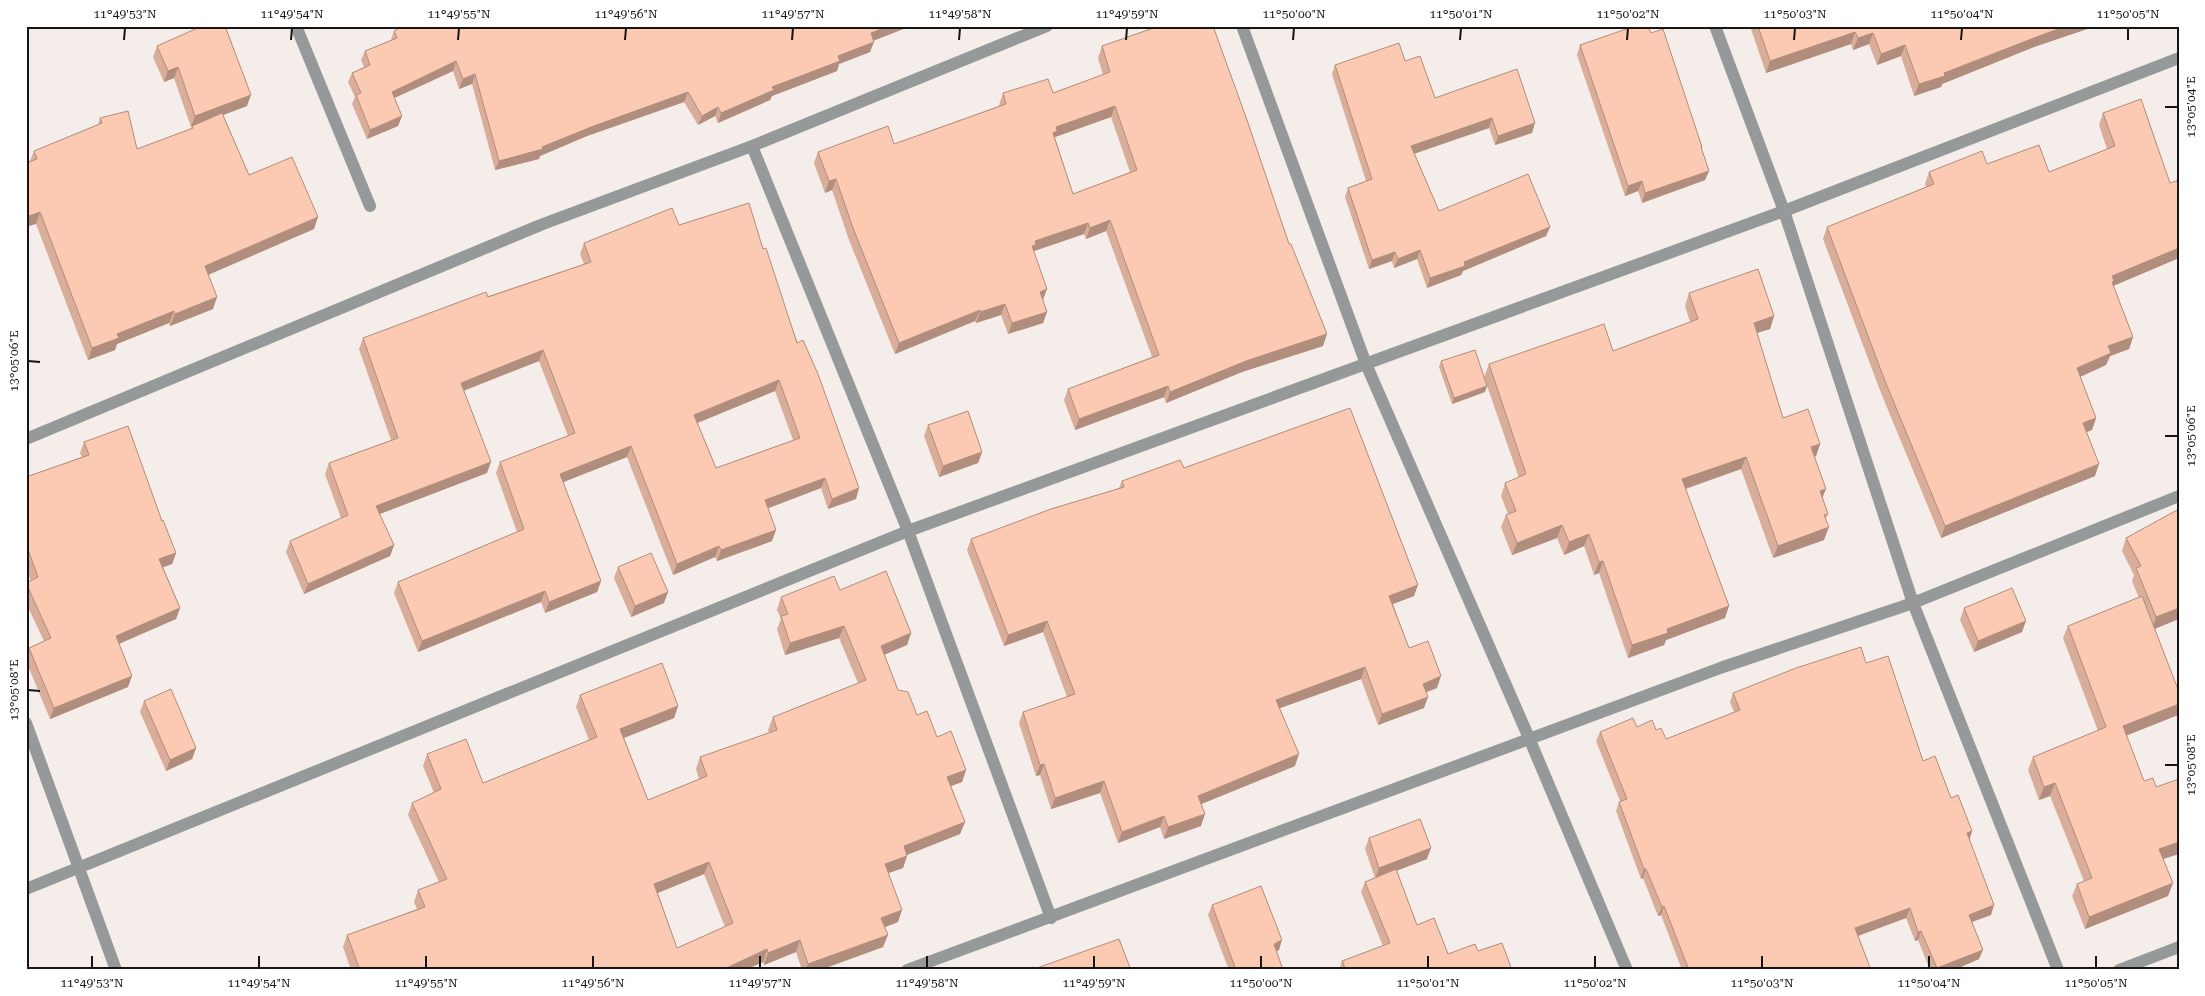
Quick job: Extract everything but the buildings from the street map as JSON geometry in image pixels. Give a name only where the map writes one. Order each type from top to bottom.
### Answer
[{"type":"street","points":[[296,26],[370,206]]},
{"type":"street","points":[[26,439],[544,224],[752,146],[1047,26]]},
{"type":"street","points":[[1242,26],[1366,364],[1530,738],[1627,970]]},
{"type":"street","points":[[1715,26],[1784,211],[1914,603],[2058,970]]},
{"type":"street","points":[[26,889],[908,531],[1784,211],[2179,58]]},
{"type":"street","points":[[752,146],[908,531],[1051,918]]},
{"type":"street","points":[[908,970],[1723,667],[1914,603],[2179,496]]},
{"type":"street","points":[[26,723],[116,970]]},
{"type":"street","points":[[2119,970],[2179,947]]}]
